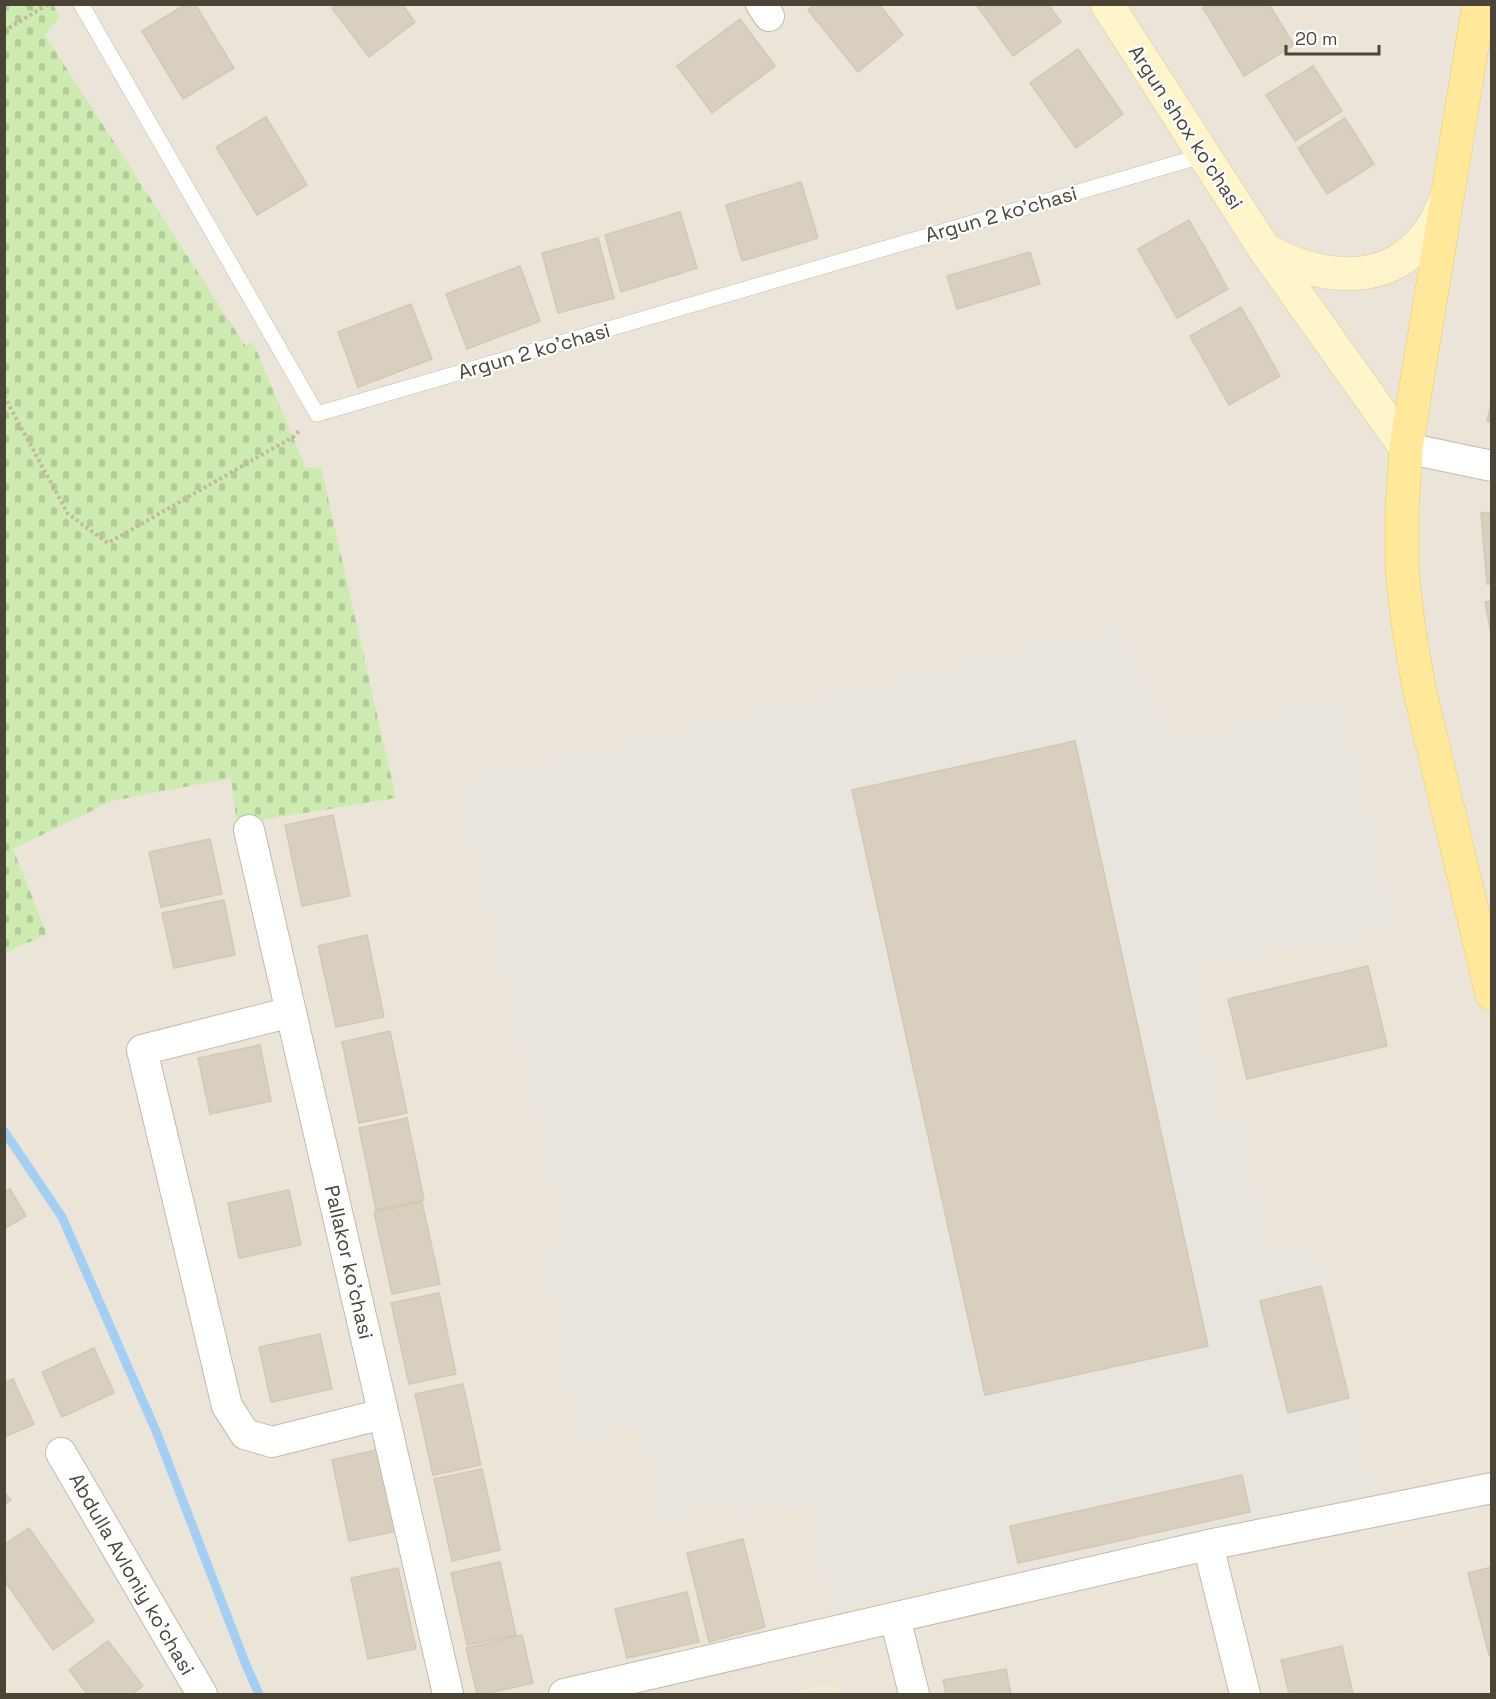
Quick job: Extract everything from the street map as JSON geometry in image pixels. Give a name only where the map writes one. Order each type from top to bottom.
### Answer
[{"type":"main road","points":[[1479,4],[1406,448],[1402,508],[1402,571],[1419,688],[1491,994]]},
{"type":"street","name":"Argun shox ko'chasi","points":[[1107,4],[1265,250],[1406,448]]},
{"type":"street","points":[[1265,250],[1288,262],[1313,270],[1339,275],[1364,273],[1406,257],[1429,232],[1447,198]]},
{"type":"street","points":[[1406,448],[1491,466]]},
{"type":"street","name":"Pallakor ko'chasi","points":[[249,830],[448,1695]]},
{"type":"street","points":[[291,1012],[142,1050],[227,1406],[245,1434],[272,1442],[383,1414]]},
{"type":"street","name":"Abdulla Avloniy ko'chasi","points":[[61,1453],[202,1695]]},
{"type":"street","points":[[564,1695],[1208,1545],[1491,1488]]},
{"type":"street","points":[[1208,1545],[1245,1695]]},
{"type":"street","points":[[895,1617],[914,1695]]},
{"type":"lane","points":[[81,4],[317,414]]},
{"type":"lane","name":"Argun 2 ko'chasi","points":[[317,414],[1205,155]]},
{"type":"path","points":[[4,31],[48,4]]},
{"type":"path","points":[[4,396],[68,514],[108,543],[293,436],[317,414]]},
{"type":"shaded area","points":[[5,5],[1491,5],[1491,1694],[5,1694]]},
{"type":"shaded area","points":[[1117,628],[1175,744],[1339,696],[1393,929],[1190,966],[1222,1120],[1241,1117],[1267,1251],[1314,1245],[1373,1492],[832,1608],[809,1506],[741,1513],[735,1501],[659,1518],[645,1426],[577,1438],[545,1257],[570,1249],[456,783]]},
{"type":"shaded area","points":[[837,1682],[840,1694],[786,1694]]},
{"type":"green space","points":[[4,5],[53,5],[60,17],[45,35],[246,347],[253,342],[306,468],[321,467],[396,798],[237,824],[231,778],[112,801],[13,849],[47,934],[5,953]]},
{"type":"building","points":[[186,4],[195,4],[234,68],[183,99],[142,31]]},
{"type":"building","points":[[336,4],[402,4],[415,22],[369,57],[332,8]]},
{"type":"building","points":[[815,4],[879,4],[903,35],[858,72],[808,10]]},
{"type":"building","points":[[976,4],[1048,4],[1061,22],[1013,56]]},
{"type":"building","points":[[1209,4],[1269,4],[1294,45],[1244,76],[1203,8]]},
{"type":"building","points":[[740,19],[775,66],[712,113],[677,66]]},
{"type":"building","points":[[1078,49],[1123,114],[1076,148],[1030,83]]},
{"type":"building","points":[[1313,66],[1342,111],[1295,141],[1266,95]]},
{"type":"building","points":[[266,117],[307,185],[257,215],[216,147]]},
{"type":"building","points":[[1345,118],[1374,164],[1327,194],[1298,148]]},
{"type":"building","points":[[801,182],[818,238],[742,261],[726,205]]},
{"type":"building","points":[[680,212],[697,268],[621,292],[605,235]]},
{"type":"building","points":[[1189,220],[1228,289],[1177,318],[1138,249]]},
{"type":"building","points":[[598,238],[614,298],[558,313],[542,253]]},
{"type":"building","points":[[1030,252],[1040,284],[957,309],[947,276]]},
{"type":"building","points":[[520,266],[540,321],[467,349],[446,294]]},
{"type":"building","points":[[411,304],[432,359],[358,387],[338,332]]},
{"type":"building","points":[[1241,307],[1280,376],[1229,405],[1190,336]]},
{"type":"building","points":[[1492,401],[1492,422],[1487,421]]},
{"type":"building","points":[[1492,512],[1492,584],[1487,584],[1481,513]]},
{"type":"building","points":[[1492,601],[1492,639],[1485,602]]},
{"type":"building","points":[[1075,741],[1208,1346],[985,1395],[852,790]]},
{"type":"building","points":[[333,815],[350,896],[302,906],[285,825]]},
{"type":"building","points":[[210,839],[222,894],[161,907],[149,852]]},
{"type":"building","points":[[224,900],[235,955],[174,968],[162,913]]},
{"type":"building","points":[[367,935],[384,1017],[336,1027],[318,946]]},
{"type":"building","points":[[1368,966],[1387,1046],[1247,1079],[1228,999]]},
{"type":"building","points":[[390,1031],[407,1113],[359,1123],[342,1042]]},
{"type":"building","points":[[260,1045],[271,1101],[210,1114],[198,1058]]},
{"type":"building","points":[[407,1118],[424,1200],[376,1210],[359,1128]]},
{"type":"building","points":[[10,1189],[26,1216],[4,1229],[4,1192]]},
{"type":"building","points":[[289,1190],[301,1245],[239,1258],[228,1203]]},
{"type":"building","points":[[422,1202],[440,1284],[392,1294],[374,1212]]},
{"type":"building","points":[[1321,1286],[1349,1398],[1288,1413],[1260,1301]]},
{"type":"building","points":[[439,1293],[456,1374],[409,1384],[391,1303]]},
{"type":"building","points":[[320,1334],[332,1389],[271,1402],[259,1347]]},
{"type":"building","points":[[94,1348],[114,1393],[62,1417],[42,1372]]},
{"type":"building","points":[[13,1379],[34,1424],[4,1437],[4,1383]]},
{"type":"building","points":[[463,1384],[481,1465],[433,1475],[415,1394]]},
{"type":"building","points":[[380,1449],[397,1531],[349,1541],[332,1460]]},
{"type":"building","points":[[482,1469],[500,1550],[452,1561],[434,1479]]},
{"type":"building","points":[[1242,1475],[1250,1512],[1018,1563],[1010,1526]]},
{"type":"building","points":[[4,1492],[11,1500],[4,1505]]},
{"type":"building","points":[[29,1528],[94,1621],[53,1650],[4,1580],[4,1545]]},
{"type":"building","points":[[743,1539],[765,1627],[709,1642],[687,1553]]},
{"type":"building","points":[[500,1562],[516,1635],[467,1645],[451,1573]]},
{"type":"building","points":[[1492,1567],[1492,1654],[1489,1655],[1468,1573]]},
{"type":"building","points":[[398,1568],[416,1649],[368,1659],[351,1578]]},
{"type":"building","points":[[687,1592],[699,1642],[627,1658],[615,1609]]},
{"type":"building","points":[[522,1635],[533,1683],[477,1694],[466,1648]]},
{"type":"building","points":[[108,1641],[143,1686],[132,1694],[87,1694],[69,1670]]},
{"type":"building","points":[[1342,1646],[1353,1694],[1289,1694],[1281,1660]]},
{"type":"building","points":[[1006,1669],[1011,1694],[946,1694],[943,1680]]},
{"type":"waterway","points":[[4,1131],[62,1217],[156,1431],[259,1694]]}]
